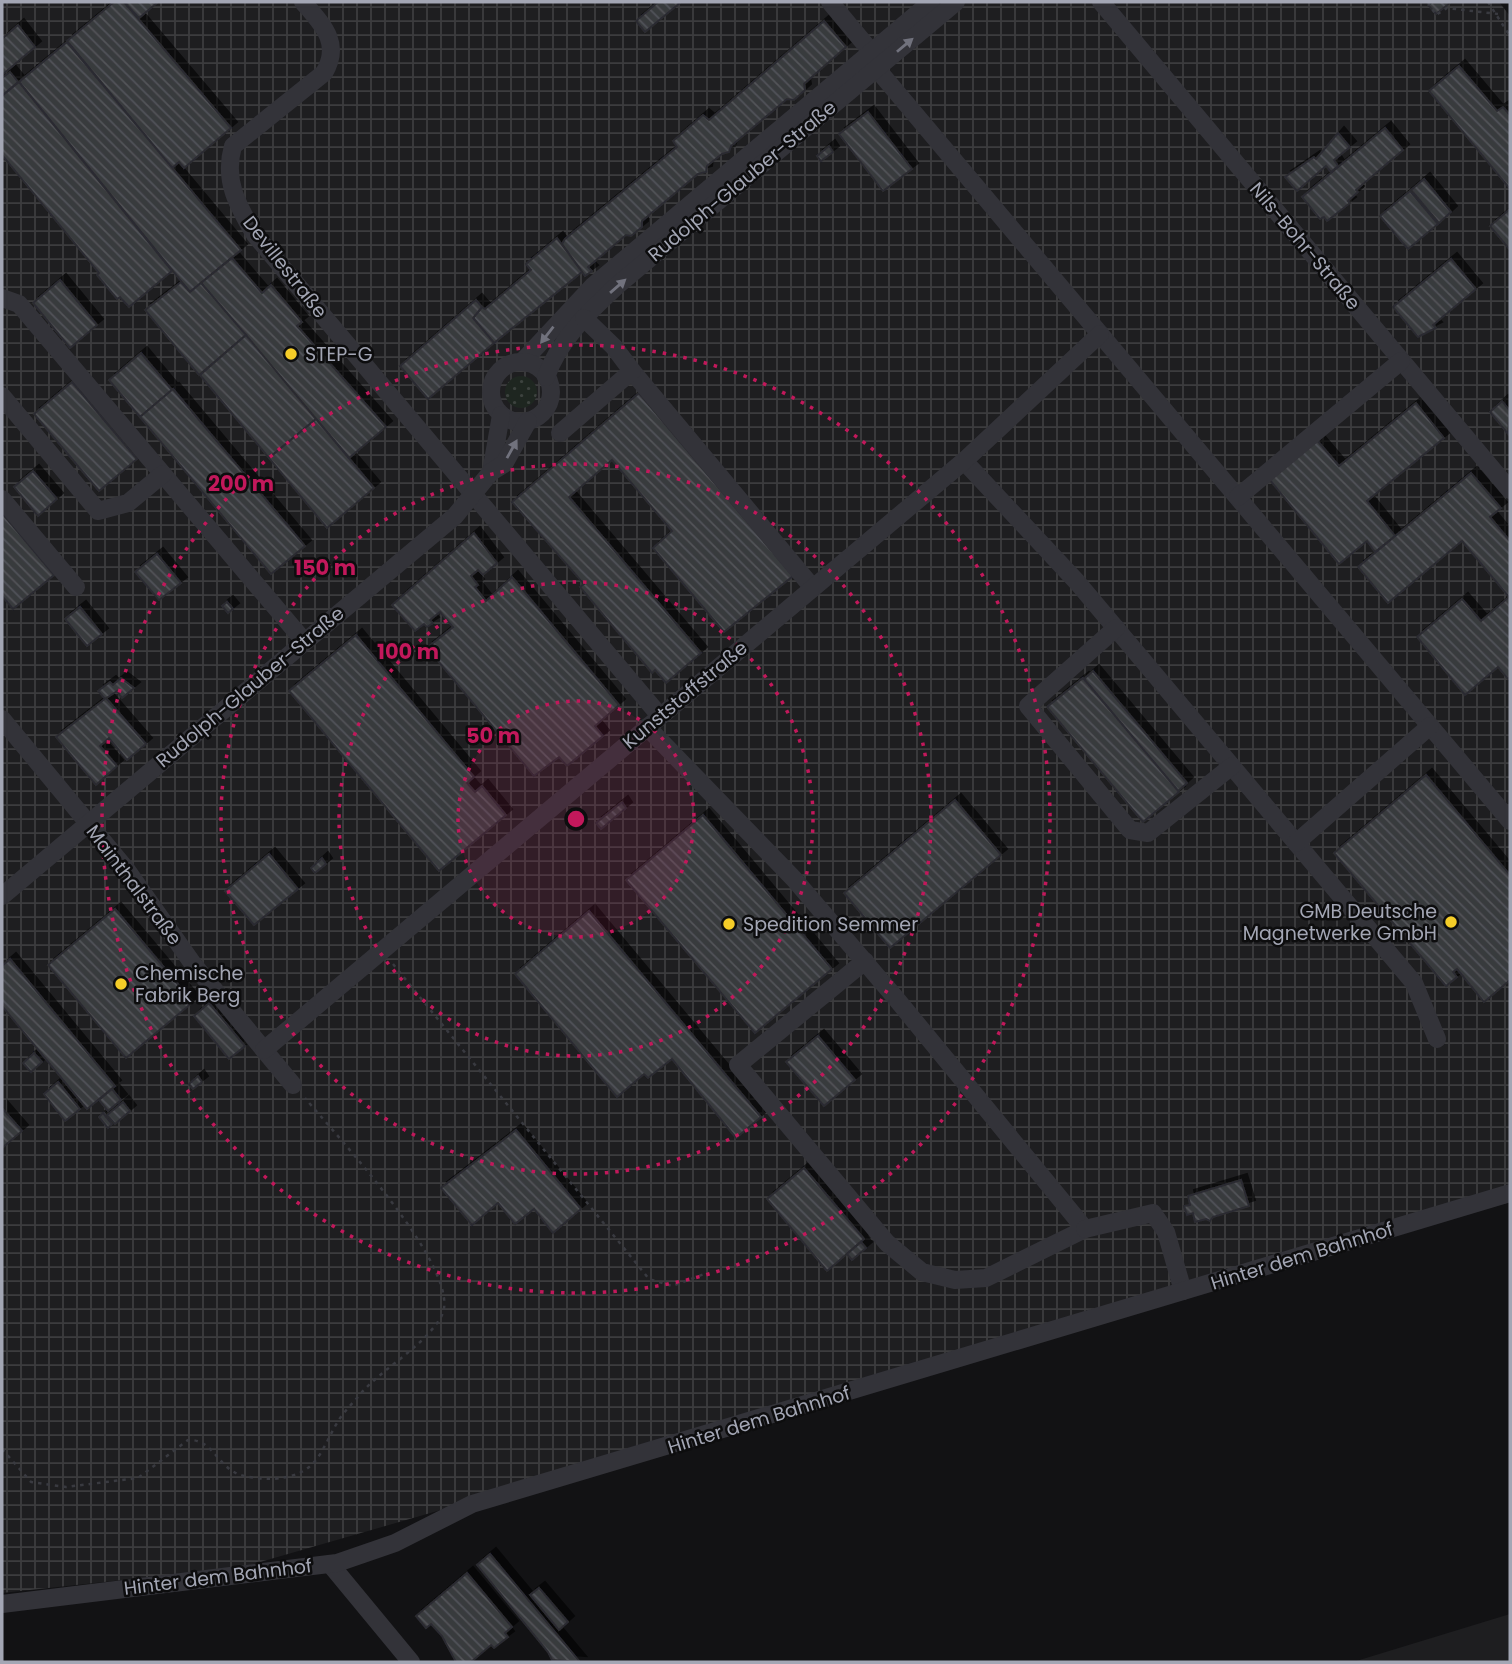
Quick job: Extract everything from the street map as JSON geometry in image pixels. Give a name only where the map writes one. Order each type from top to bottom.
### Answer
[{"type":"street","name":"Devillestraße","points":[[303,2],[328,31],[332,44],[331,59],[324,73],[233,146],[228,163],[233,198],[255,235],[473,495]]},
{"type":"street","points":[[830,2],[1100,334],[1510,821]]},
{"type":"street","name":"Rudolph-Glauber-Straße","points":[[2,897],[449,521],[491,472],[504,464],[528,421],[542,413],[548,404],[550,387],[546,377],[556,353],[584,318],[619,284],[877,62],[931,2]]},
{"type":"street","name":"Rudolph-Glauber-Straße","points":[[491,472],[501,415],[491,396],[493,381],[501,369],[522,362],[593,286],[956,2]]},
{"type":"street","name":"Nils-Bohr-Straße","points":[[1101,2],[1510,490]]},
{"type":"street","points":[[2,298],[19,304],[304,642]]},
{"type":"street","points":[[584,318],[614,347],[813,588]]},
{"type":"street","name":"Kunststoffstraße","points":[[264,1050],[964,461],[1100,334]]},
{"type":"street","points":[[1238,497],[1401,361]]},
{"type":"street","points":[[522,362],[536,366],[546,377]]},
{"type":"street","points":[[560,433],[632,371]]},
{"type":"street","points":[[2,396],[98,511],[128,503],[163,474]]},
{"type":"street","points":[[501,415],[511,420],[528,421]]},
{"type":"street","points":[[964,461],[1116,628],[1414,982],[1437,1039]]},
{"type":"street","points":[[473,495],[654,722],[865,961],[1085,1229]]},
{"type":"street","points":[[2,499],[76,587]]},
{"type":"street","points":[[1116,628],[1028,706],[1130,830],[1148,832],[1232,766]]},
{"type":"street","name":"Mainthalstraße","points":[[2,719],[139,885],[193,964],[293,1085]]},
{"type":"street","points":[[1296,843],[1430,726]]},
{"type":"street","points":[[865,961],[738,1065],[887,1243],[922,1272],[955,1280],[986,1278],[1085,1229],[1153,1213],[1166,1232],[1183,1292]]},
{"type":"street","name":"Hinter dem Bahnhof","points":[[2,1604],[330,1564],[395,1544],[472,1504],[1510,1193]]},
{"type":"street","points":[[330,1564],[411,1662]]},
{"type":"path","points":[[1434,2],[1428,4],[1436,15],[1447,8],[1498,14]]},
{"type":"path","points":[[1488,2],[1510,36]]},
{"type":"path","points":[[382,950],[649,1279],[672,1286],[707,1273]]},
{"type":"path","points":[[2,1449],[32,1482],[66,1487],[138,1478],[188,1440],[204,1443],[234,1473],[278,1479],[303,1473],[325,1451],[338,1422],[361,1392],[426,1335],[443,1314],[442,1293],[417,1234],[293,1085]]},
{"type":"shaded area","points":[[2,2],[1499,2],[1510,16],[1510,1202],[243,1567],[2,1593]]},
{"type":"shaded area","points":[[521,376],[532,381],[537,392],[532,403],[521,408],[510,403],[505,392],[510,381]]},
{"type":"shaded area","points":[[1510,1614],[1510,1662],[1353,1662]]},
{"type":"building","points":[[114,2],[124,2],[231,128],[184,168],[179,162],[172,168],[67,41]]},
{"type":"building","points":[[124,2],[158,2],[139,18]]},
{"type":"building","points":[[658,2],[681,2],[645,32],[636,21]]},
{"type":"building","points":[[1432,2],[1451,2],[1436,14],[1428,5]]},
{"type":"building","points":[[824,21],[846,47],[804,84],[805,90],[794,100],[787,99],[731,146],[729,152],[707,166],[706,172],[698,174],[642,221],[642,227],[631,236],[626,235],[588,267],[592,271],[585,276],[562,244],[565,239],[677,147],[673,141],[703,115],[709,120]]},
{"type":"building","points":[[18,25],[35,47],[2,75],[2,39]]},
{"type":"building","points":[[67,42],[241,250],[190,292],[19,82]]},
{"type":"building","points":[[1459,66],[1497,111],[1503,107],[1510,115],[1510,189],[1429,91]]},
{"type":"building","points":[[10,72],[18,82],[2,96],[2,78]]},
{"type":"building","points":[[19,82],[172,271],[129,307],[120,297],[117,299],[97,275],[99,273],[2,155],[2,96]]},
{"type":"building","points":[[868,112],[912,169],[883,191],[839,134]]},
{"type":"building","points":[[1385,128],[1403,150],[1356,190],[1358,192],[1348,201],[1350,203],[1327,221],[1324,217],[1320,219],[1302,197]]},
{"type":"building","points":[[1338,133],[1350,147],[1334,160],[1338,166],[1331,172],[1326,166],[1297,191],[1285,177],[1314,157],[1316,159]]},
{"type":"building","points":[[829,146],[833,152],[821,161],[817,156]]},
{"type":"building","points":[[1424,179],[1451,212],[1439,223],[1411,190]]},
{"type":"building","points":[[1410,191],[1438,224],[1408,249],[1380,216]]},
{"type":"building","points":[[1510,209],[1510,250],[1490,226]]},
{"type":"building","points":[[557,238],[582,272],[494,343],[473,318],[482,307],[485,309],[531,270],[526,264]]},
{"type":"building","name":"STEP-G","points":[[232,258],[262,293],[271,285],[302,322],[297,326],[386,427],[349,458],[201,283]]},
{"type":"building","points":[[1451,259],[1476,289],[1433,325],[1436,328],[1418,337],[1393,307]]},
{"type":"building","points":[[60,280],[97,325],[70,348],[33,303]]},
{"type":"building","points":[[181,282],[190,292],[201,283],[246,335],[199,375],[145,310]]},
{"type":"building","points":[[476,300],[482,307],[473,318],[494,343],[428,399],[400,366]]},
{"type":"building","points":[[246,335],[316,419],[269,458],[200,375]]},
{"type":"building","points":[[141,353],[172,390],[140,417],[109,380]]},
{"type":"building","points":[[72,382],[137,459],[99,491],[34,414]]},
{"type":"building","points":[[173,389],[305,546],[271,574],[140,417]]},
{"type":"building","points":[[639,393],[793,576],[724,632],[653,548],[672,531],[612,460],[569,497],[701,653],[666,683],[655,670],[652,673],[580,587],[584,584],[512,502]]},
{"type":"building","points":[[1502,401],[1510,411],[1508,434],[1490,412]]},
{"type":"building","points":[[1416,403],[1444,438],[1367,501],[1395,536],[1375,552],[1367,541],[1339,564],[1269,479],[1316,439],[1339,466]]},
{"type":"building","points":[[316,419],[374,488],[327,528],[269,458]]},
{"type":"building","points":[[33,471],[57,499],[38,516],[14,487]]},
{"type":"building","points":[[1471,473],[1501,508],[1490,517],[1510,541],[1510,677],[1508,679],[1498,667],[1465,695],[1417,637],[1462,599],[1481,621],[1509,597],[1462,541],[1388,603],[1358,567]]},
{"type":"building","points":[[2,513],[54,575],[13,609],[2,596]]},
{"type":"building","points":[[474,533],[497,563],[483,575],[478,570],[471,576],[478,585],[475,587],[486,601],[512,577],[619,705],[595,726],[603,736],[567,766],[559,757],[534,776],[427,648],[453,627],[440,612],[430,620],[433,623],[427,627],[424,624],[415,631],[392,605]]},
{"type":"building","points":[[157,554],[181,583],[159,600],[135,572]]},
{"type":"building","points":[[227,602],[233,609],[228,613],[222,606]]},
{"type":"building","points":[[80,607],[102,634],[87,646],[65,619]]},
{"type":"building","points":[[356,635],[474,777],[467,783],[475,792],[482,786],[506,815],[439,871],[289,691]]},
{"type":"building","points":[[1093,671],[1187,783],[1178,791],[1084,679]]},
{"type":"building","points":[[121,678],[134,688],[122,698],[117,691],[105,699],[98,691],[110,682],[113,685]]},
{"type":"building","points":[[1083,678],[1179,792],[1143,822],[1047,707]]},
{"type":"building","points":[[106,698],[146,744],[127,760],[109,738],[100,746],[117,766],[96,785],[56,737]]},
{"type":"building","name":"GMB Deutsche Magnetwerke GmbH","points":[[1426,775],[1510,875],[1510,980],[1484,1002],[1457,969],[1453,972],[1457,977],[1446,986],[1334,853]]},
{"type":"building","points":[[955,800],[1001,855],[890,948],[844,893]]},
{"type":"building","points":[[622,802],[626,808],[601,829],[596,823]]},
{"type":"building","name":"Spedition Semmer","points":[[703,815],[832,969],[755,1033],[626,880]]},
{"type":"building","points":[[269,854],[298,889],[254,925],[225,891]]},
{"type":"building","points":[[322,858],[326,864],[315,873],[311,868]]},
{"type":"building","name":"Chemische Fabrik Berg","points":[[115,909],[193,1002],[126,1058],[48,965]]},
{"type":"building","points":[[589,911],[761,1117],[736,1138],[672,1059],[648,1078],[644,1074],[617,1097],[515,974]]},
{"type":"building","points":[[10,959],[115,1086],[87,1109],[2,1006],[2,966]]},
{"type":"building","points":[[209,1003],[245,1046],[229,1059],[194,1016]]},
{"type":"building","points":[[818,1036],[855,1080],[824,1106],[786,1062]]},
{"type":"building","points":[[34,1053],[42,1062],[31,1072],[23,1063]]},
{"type":"building","points":[[198,1076],[202,1082],[193,1089],[189,1084]]},
{"type":"building","points":[[58,1082],[80,1109],[65,1121],[44,1094]]},
{"type":"building","points":[[112,1089],[121,1100],[108,1111],[99,1100]]},
{"type":"building","points":[[123,1102],[130,1111],[115,1124],[107,1115]]},
{"type":"building","points":[[2,1108],[22,1131],[2,1148]]},
{"type":"building","points":[[103,1113],[112,1124],[108,1128],[99,1117]]},
{"type":"building","points":[[516,1130],[581,1209],[553,1233],[534,1209],[515,1224],[498,1203],[472,1225],[441,1188]]},
{"type":"building","points":[[804,1168],[864,1239],[827,1271],[767,1199]]},
{"type":"building","points":[[1241,1180],[1249,1206],[1213,1217],[1210,1221],[1206,1219],[1195,1222],[1193,1213],[1187,1215],[1184,1206],[1190,1205],[1188,1196]]},
{"type":"building","points":[[861,1242],[866,1248],[852,1260],[847,1254]]},
{"type":"building","points":[[490,1554],[580,1662],[552,1660],[477,1565]]},
{"type":"building","points":[[467,1573],[512,1627],[505,1633],[508,1637],[494,1648],[491,1645],[471,1662],[456,1662],[442,1636],[431,1624],[426,1628],[416,1616]]},
{"type":"building","points":[[539,1588],[568,1622],[559,1630],[530,1595]]},
{"type":"place","name":"STEP-G","points":[[291,354]]},
{"type":"place","name":"GMB Deutsche Magnetwerke GmbH","points":[[1451,922]]},
{"type":"place","name":"Spedition Semmer","points":[[729,924]]},
{"type":"place","name":"Chemische Fabrik Berg","points":[[121,984]]}]
